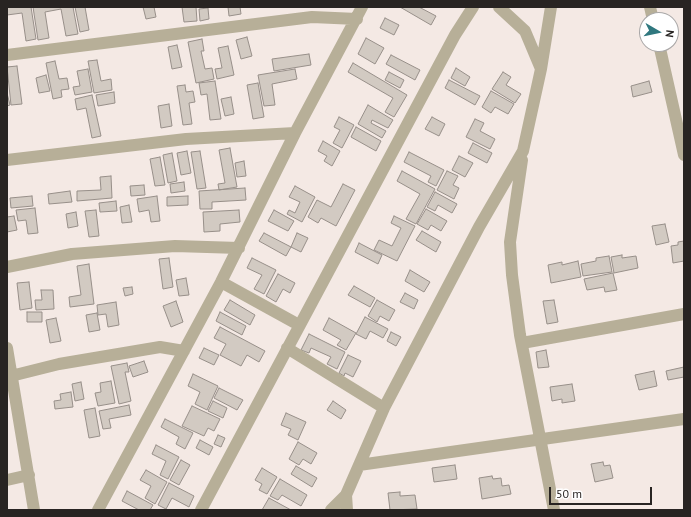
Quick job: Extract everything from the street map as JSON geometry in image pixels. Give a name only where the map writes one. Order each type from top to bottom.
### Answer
[{"type":"street","points":[[98,510],[239,248],[295,133],[357,19],[362,7]]},
{"type":"street","points":[[201,510],[455,35],[473,7]]},
{"type":"street","points":[[499,7],[525,31],[541,69]]},
{"type":"street","points":[[551,7],[541,69],[523,151],[510,242],[512,275],[522,343],[542,440],[554,510]]},
{"type":"street","points":[[7,55],[312,17],[357,19]]},
{"type":"street","points":[[661,52],[684,155]]},
{"type":"street","points":[[7,160],[186,139],[295,133]]},
{"type":"street","points":[[331,510],[346,495],[384,408],[479,227],[523,151]]},
{"type":"street","points":[[7,267],[72,254],[175,246],[239,248]]},
{"type":"street","points":[[221,282],[299,325]]},
{"type":"street","points":[[522,343],[684,314]]},
{"type":"street","points":[[10,376],[58,364],[160,347],[184,351]]},
{"type":"street","points":[[7,348],[10,376],[29,475],[34,510]]},
{"type":"street","points":[[287,348],[384,408]]},
{"type":"street","points":[[359,465],[684,419]]},
{"type":"street","points":[[7,480],[29,475]]},
{"type":"street","points":[[346,495],[347,510]]},
{"type":"building","points":[[7,7],[31,7],[36,39],[26,41],[22,13],[7,15]]},
{"type":"building","points":[[33,7],[73,7],[78,34],[66,36],[61,9],[45,12],[49,38],[38,40]]},
{"type":"building","points":[[75,7],[85,7],[89,30],[80,32]]},
{"type":"building","points":[[143,7],[154,7],[156,17],[146,19]]},
{"type":"building","points":[[182,7],[196,7],[197,21],[184,22]]},
{"type":"building","points":[[228,7],[240,7],[241,14],[229,16]]},
{"type":"building","points":[[400,7],[419,7],[436,16],[431,25]]},
{"type":"building","points":[[208,8],[209,19],[200,21],[199,9]]},
{"type":"building","points":[[385,18],[399,25],[394,35],[380,28]]},
{"type":"building","points":[[247,37],[252,56],[241,59],[236,40]]},
{"type":"building","points":[[366,38],[384,48],[375,64],[358,54]]},
{"type":"building","points":[[202,39],[204,51],[201,51],[205,69],[212,68],[214,79],[196,83],[188,42]]},
{"type":"building","points":[[177,45],[182,67],[172,69],[168,47]]},
{"type":"building","points":[[228,46],[234,75],[217,79],[215,69],[222,68],[218,48]]},
{"type":"building","points":[[309,54],[311,65],[274,71],[272,59]]},
{"type":"building","points":[[391,55],[420,70],[415,80],[386,64]]},
{"type":"building","points":[[97,60],[101,81],[111,79],[112,90],[94,93],[88,61]]},
{"type":"building","points":[[55,61],[59,79],[67,78],[69,89],[61,90],[62,97],[53,99],[46,63]]},
{"type":"building","points":[[353,63],[407,95],[394,117],[385,112],[393,98],[348,72]]},
{"type":"building","points":[[17,66],[22,104],[11,105],[7,67]]},
{"type":"building","points":[[456,68],[470,77],[465,86],[451,78]]},
{"type":"building","points":[[88,69],[92,92],[75,95],[73,87],[80,86],[77,71]]},
{"type":"building","points":[[295,69],[297,79],[272,84],[275,105],[264,106],[258,75]]},
{"type":"building","points":[[389,72],[404,80],[400,88],[385,80]]},
{"type":"building","points":[[503,72],[511,77],[506,85],[521,94],[515,103],[492,89]]},
{"type":"building","points":[[46,75],[50,91],[39,93],[36,78]]},
{"type":"building","points":[[449,80],[480,96],[475,105],[445,88]]},
{"type":"building","points":[[215,81],[221,119],[210,120],[207,94],[201,95],[199,83]]},
{"type":"building","points":[[649,81],[652,92],[633,97],[631,86]]},
{"type":"building","points":[[258,83],[264,117],[253,119],[247,85]]},
{"type":"building","points":[[185,85],[186,92],[193,91],[195,102],[189,103],[192,124],[183,125],[177,86]]},
{"type":"building","points":[[491,91],[514,104],[508,114],[495,107],[491,113],[482,107]]},
{"type":"building","points":[[114,92],[115,103],[98,106],[96,95]]},
{"type":"building","points":[[7,93],[10,105],[7,106]]},
{"type":"building","points":[[92,95],[101,136],[92,138],[86,108],[77,110],[75,99]]},
{"type":"building","points":[[231,97],[234,114],[225,116],[221,99]]},
{"type":"building","points":[[169,104],[172,126],[161,128],[158,106]]},
{"type":"building","points":[[368,105],[393,120],[388,128],[372,120],[371,123],[386,131],[382,138],[358,124]]},
{"type":"building","points":[[339,117],[354,125],[342,148],[333,143],[340,130],[334,127]]},
{"type":"building","points":[[432,117],[445,124],[439,136],[425,129]]},
{"type":"building","points":[[475,119],[484,123],[480,131],[495,139],[490,149],[466,137]]},
{"type":"building","points":[[356,127],[381,141],[376,151],[351,137]]},
{"type":"building","points":[[323,141],[340,151],[332,166],[324,161],[327,156],[318,151]]},
{"type":"building","points":[[473,143],[492,153],[487,163],[468,153]]},
{"type":"building","points":[[230,148],[237,187],[219,190],[218,184],[225,183],[219,150]]},
{"type":"building","points":[[187,151],[191,173],[181,175],[177,153]]},
{"type":"building","points":[[200,151],[206,188],[197,189],[191,152]]},
{"type":"building","points":[[409,152],[444,170],[436,186],[428,182],[431,176],[404,162]]},
{"type":"building","points":[[172,153],[177,181],[168,183],[163,155]]},
{"type":"building","points":[[459,156],[473,163],[465,177],[452,170]]},
{"type":"building","points":[[160,157],[165,185],[155,186],[150,159]]},
{"type":"building","points":[[244,161],[246,176],[237,177],[235,163]]},
{"type":"building","points":[[402,171],[435,189],[416,224],[406,219],[420,194],[397,181]]},
{"type":"building","points":[[447,171],[458,176],[453,185],[459,188],[454,199],[437,190]]},
{"type":"building","points":[[111,176],[112,198],[77,201],[77,191],[101,190],[100,177]]},
{"type":"building","points":[[184,182],[185,191],[171,193],[170,184]]},
{"type":"building","points":[[343,184],[355,190],[336,226],[321,218],[318,223],[308,217],[317,200],[331,207]]},
{"type":"building","points":[[144,185],[145,195],[131,196],[130,186]]},
{"type":"building","points":[[295,186],[315,197],[302,222],[287,214],[289,210],[295,213],[300,202],[289,197]]},
{"type":"building","points":[[245,188],[246,200],[212,202],[212,209],[200,209],[199,191]]},
{"type":"building","points":[[70,191],[72,202],[49,204],[48,194]]},
{"type":"building","points":[[435,192],[457,204],[452,213],[438,205],[435,211],[427,207]]},
{"type":"building","points":[[32,196],[33,206],[11,208],[10,198]]},
{"type":"building","points":[[157,196],[160,221],[151,222],[149,210],[139,212],[137,199]]},
{"type":"building","points":[[188,196],[188,205],[167,206],[167,197]]},
{"type":"building","points":[[116,201],[117,211],[100,212],[99,203]]},
{"type":"building","points":[[129,205],[132,222],[122,223],[120,207]]},
{"type":"building","points":[[35,208],[38,233],[28,234],[26,220],[18,221],[16,210]]},
{"type":"building","points":[[426,209],[447,221],[441,231],[431,225],[428,230],[417,224]]},
{"type":"building","points":[[96,210],[99,236],[89,237],[85,211]]},
{"type":"building","points":[[239,210],[240,222],[220,224],[220,231],[204,232],[203,212]]},
{"type":"building","points":[[274,210],[294,221],[288,231],[268,221]]},
{"type":"building","points":[[76,212],[78,226],[68,228],[66,214]]},
{"type":"building","points":[[14,216],[17,230],[7,232],[7,217]]},
{"type":"building","points":[[394,216],[415,226],[397,261],[374,250],[379,240],[392,246],[401,228],[391,223]]},
{"type":"building","points":[[665,224],[669,242],[656,245],[652,226]]},
{"type":"building","points":[[422,231],[441,242],[436,252],[416,240]]},
{"type":"building","points":[[264,233],[291,247],[286,256],[259,241]]},
{"type":"building","points":[[297,233],[308,238],[301,252],[291,247]]},
{"type":"building","points":[[684,241],[684,261],[673,263],[671,246],[678,245],[678,242]]},
{"type":"building","points":[[359,243],[382,255],[378,264],[355,252]]},
{"type":"building","points":[[622,255],[622,258],[636,256],[638,268],[614,273],[611,257]]},
{"type":"building","points":[[609,256],[612,272],[583,276],[581,264],[596,261],[596,258]]},
{"type":"building","points":[[169,258],[173,287],[163,289],[159,259]]},
{"type":"building","points":[[252,258],[276,270],[264,294],[254,289],[262,275],[247,268]]},
{"type":"building","points":[[578,261],[581,277],[551,283],[548,265],[562,262],[562,265]]},
{"type":"building","points":[[89,264],[94,304],[70,307],[69,297],[81,295],[77,266]]},
{"type":"building","points":[[410,270],[430,282],[424,292],[405,281]]},
{"type":"building","points":[[613,273],[617,290],[605,292],[604,287],[587,290],[584,279]]},
{"type":"building","points":[[278,274],[295,283],[290,293],[283,289],[276,302],[266,296]]},
{"type":"building","points":[[186,278],[189,295],[179,296],[176,280]]},
{"type":"building","points":[[29,282],[32,308],[20,310],[17,283]]},
{"type":"building","points":[[354,286],[375,298],[370,307],[348,295]]},
{"type":"building","points":[[132,287],[133,294],[125,296],[123,288]]},
{"type":"building","points":[[41,290],[53,290],[54,309],[36,310],[35,300],[42,300]]},
{"type":"building","points":[[405,293],[418,300],[414,309],[400,302]]},
{"type":"building","points":[[230,300],[255,315],[250,325],[224,310]]},
{"type":"building","points":[[377,300],[395,310],[389,321],[380,316],[377,322],[368,316]]},
{"type":"building","points":[[554,300],[558,322],[547,324],[543,301]]},
{"type":"building","points":[[176,301],[183,322],[171,327],[163,306]]},
{"type":"building","points":[[116,302],[119,325],[108,327],[106,314],[98,315],[97,305]]},
{"type":"building","points":[[27,312],[42,312],[42,322],[27,322]]},
{"type":"building","points":[[220,312],[246,326],[242,335],[216,321]]},
{"type":"building","points":[[97,313],[100,330],[89,332],[86,315]]},
{"type":"building","points":[[365,317],[388,329],[383,338],[370,331],[366,339],[356,334]]},
{"type":"building","points":[[56,318],[61,341],[50,343],[46,320]]},
{"type":"building","points":[[329,318],[356,333],[346,350],[337,345],[341,340],[323,330]]},
{"type":"building","points":[[220,327],[265,351],[259,362],[247,355],[241,366],[220,355],[226,344],[214,338]]},
{"type":"building","points":[[391,332],[401,337],[396,346],[387,341]]},
{"type":"building","points":[[309,334],[345,352],[337,369],[327,364],[331,357],[311,348],[309,353],[301,350]]},
{"type":"building","points":[[204,348],[219,355],[214,365],[199,358]]},
{"type":"building","points":[[546,350],[549,367],[538,368],[536,352]]},
{"type":"building","points":[[348,355],[361,361],[353,377],[345,373],[344,376],[339,373]]},
{"type":"building","points":[[144,361],[148,372],[133,377],[129,366]]},
{"type":"building","points":[[127,363],[129,372],[125,372],[131,401],[119,404],[111,366]]},
{"type":"building","points":[[684,367],[684,377],[668,380],[666,371]]},
{"type":"building","points":[[654,371],[657,386],[639,390],[635,375]]},
{"type":"building","points":[[193,374],[218,386],[207,410],[195,404],[200,392],[188,386]]},
{"type":"building","points":[[111,381],[115,403],[98,406],[95,393],[101,392],[100,383]]},
{"type":"building","points":[[81,382],[84,399],[75,401],[72,384]]},
{"type":"building","points":[[572,384],[575,401],[562,403],[562,399],[552,401],[550,387]]},
{"type":"building","points":[[219,388],[243,400],[237,410],[214,398]]},
{"type":"building","points":[[71,392],[73,407],[55,409],[54,401],[61,400],[60,394]]},
{"type":"building","points":[[213,401],[227,408],[223,418],[208,411]]},
{"type":"building","points":[[333,401],[346,410],[341,419],[327,410]]},
{"type":"building","points":[[129,405],[131,415],[109,419],[111,428],[103,429],[99,411]]},
{"type":"building","points":[[192,406],[220,419],[214,431],[208,428],[204,436],[182,426]]},
{"type":"building","points":[[95,408],[100,436],[89,438],[84,410]]},
{"type":"building","points":[[286,413],[306,422],[298,440],[288,435],[291,429],[281,425]]},
{"type":"building","points":[[165,419],[193,433],[185,449],[176,444],[179,437],[161,427]]},
{"type":"building","points":[[218,435],[225,438],[221,447],[214,444]]},
{"type":"building","points":[[200,440],[213,447],[209,455],[196,448]]},
{"type":"building","points":[[298,442],[317,453],[311,464],[303,459],[299,465],[289,459]]},
{"type":"building","points":[[156,445],[179,457],[168,479],[160,475],[166,461],[152,454]]},
{"type":"building","points":[[181,460],[190,465],[179,485],[170,480]]},
{"type":"building","points":[[603,462],[604,466],[610,465],[613,478],[595,482],[591,464]]},
{"type":"building","points":[[455,465],[457,479],[434,482],[432,468]]},
{"type":"building","points":[[296,466],[317,478],[312,487],[291,474]]},
{"type":"building","points":[[262,468],[277,477],[267,494],[259,490],[262,484],[255,480]]},
{"type":"building","points":[[146,470],[167,482],[155,504],[145,498],[151,486],[140,480]]},
{"type":"building","points":[[492,476],[493,479],[501,478],[502,486],[509,485],[511,494],[482,499],[479,478]]},
{"type":"building","points":[[280,479],[307,495],[301,506],[282,495],[278,500],[270,496]]},
{"type":"building","points":[[169,483],[194,496],[189,507],[172,498],[166,509],[158,505]]},
{"type":"building","points":[[127,491],[153,505],[150,510],[139,510],[122,501]]},
{"type":"building","points":[[400,492],[400,496],[415,495],[417,509],[390,510],[388,493]]},
{"type":"building","points":[[269,498],[291,510],[262,510]]}]
